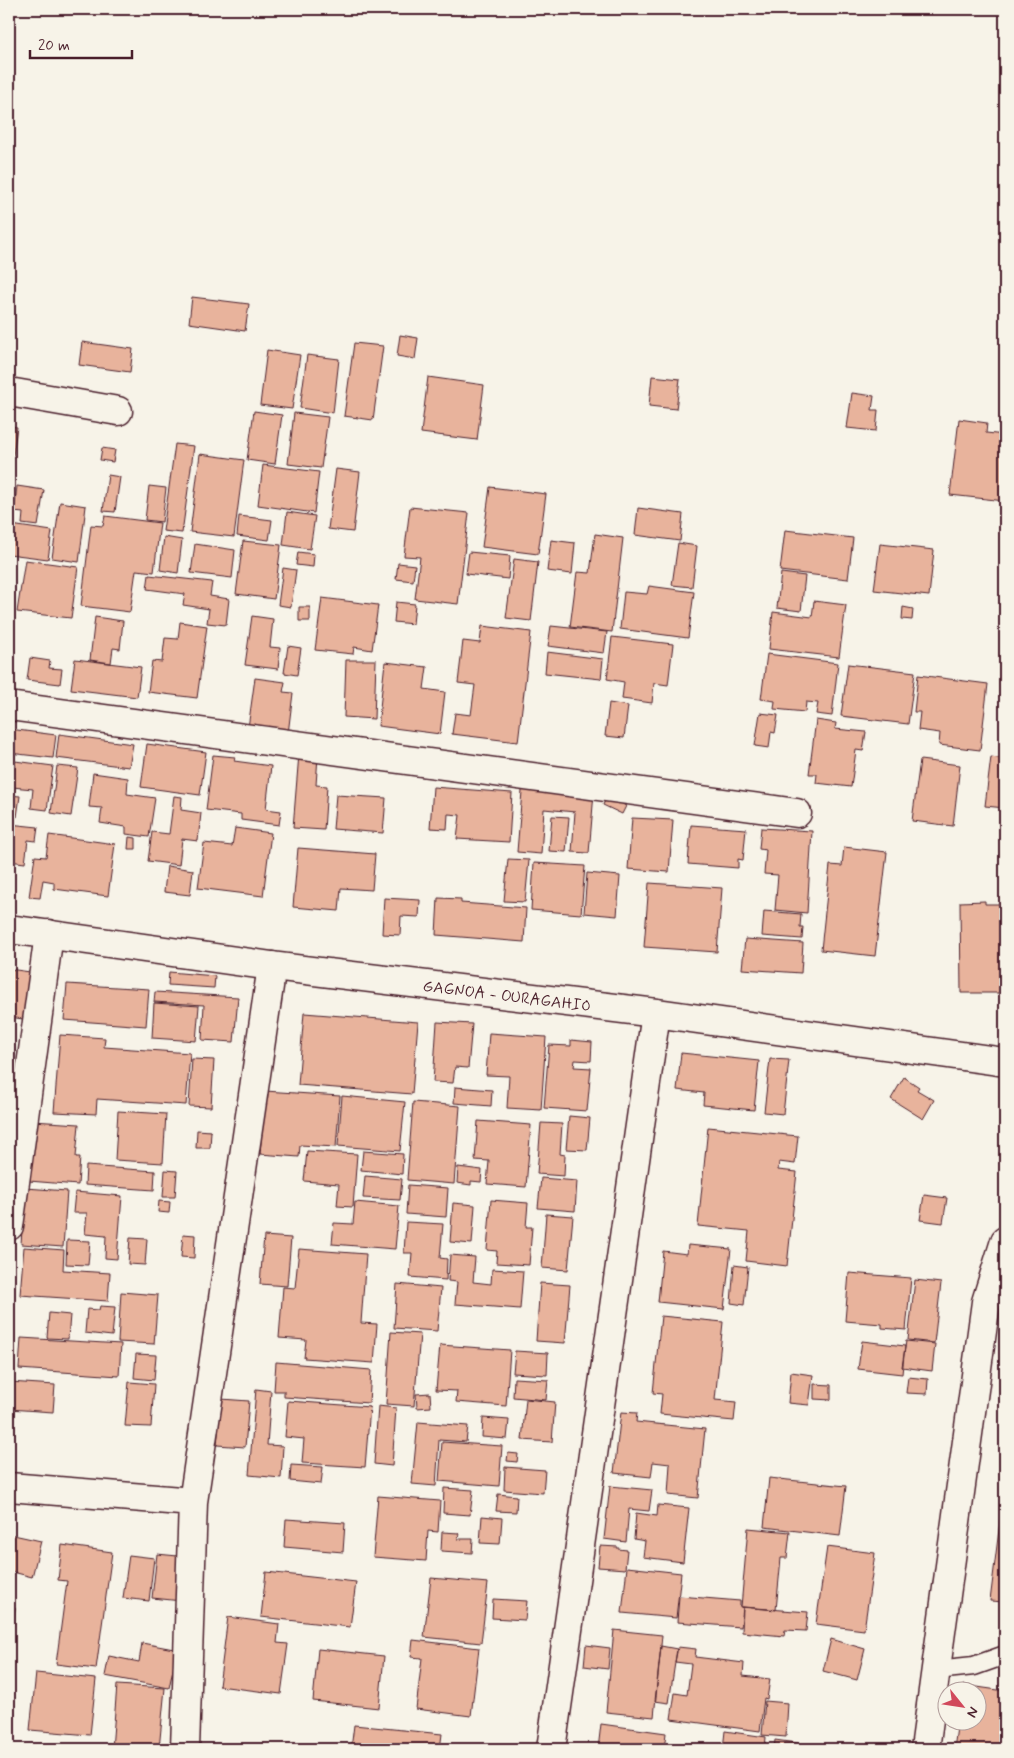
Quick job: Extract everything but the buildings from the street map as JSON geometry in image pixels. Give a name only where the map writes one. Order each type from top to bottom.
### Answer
[{"type":"street","points":[[9,392],[118,412]]},
{"type":"street","points":[[9,706],[797,813]]},
{"type":"street","name":"GAGNOA - OURAGAHIO","points":[[9,929],[272,966],[656,1013],[1005,1062]]},
{"type":"street","points":[[9,1226],[48,934]]},
{"type":"street","points":[[185,1749],[193,1502],[272,966]]},
{"type":"street","points":[[551,1749],[656,1013]]},
{"type":"street","points":[[925,1749],[986,1302],[1005,1241]]},
{"type":"street","points":[[9,1486],[193,1502]]},
{"type":"lane","points":[[936,1670],[974,1666],[1005,1655]]}]
